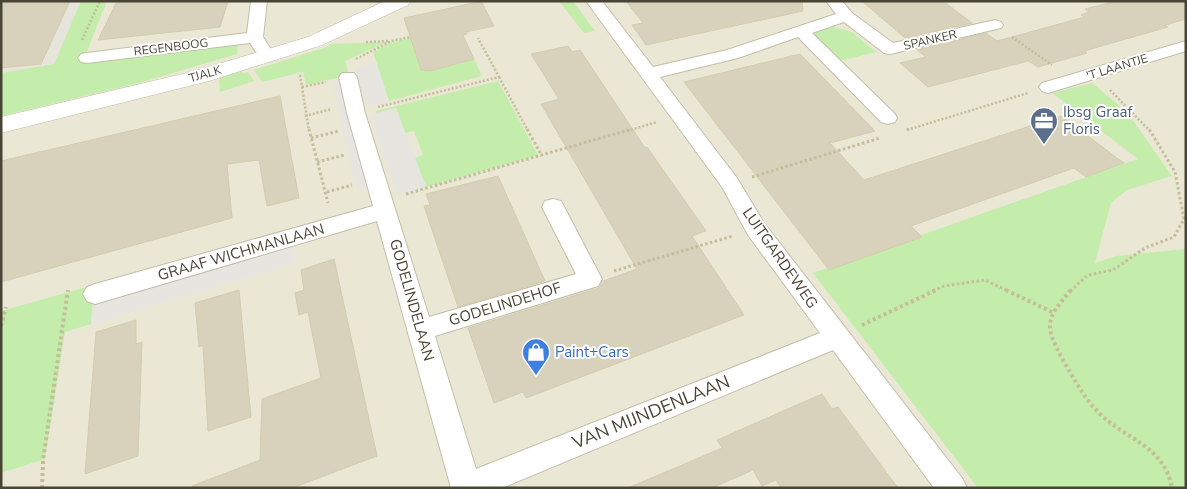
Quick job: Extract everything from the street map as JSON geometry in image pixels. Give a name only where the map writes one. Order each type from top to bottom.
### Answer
[{"type":"street","points":[[259,1],[255,36],[267,57]]},
{"type":"street","name":"TJALK","points":[[1,125],[125,96],[267,57],[315,41],[401,1]]},
{"type":"street","name":"LUITGARDEWEG","points":[[594,1],[730,183],[756,229],[952,488]]},
{"type":"street","name":"SPANKER","points":[[834,1],[846,16],[890,49],[995,25]]},
{"type":"street","points":[[648,74],[732,54],[846,16]]},
{"type":"street","points":[[800,30],[888,118]]},
{"type":"street","name":"REGENBOOG","points":[[87,58],[255,36]]},
{"type":"street","name":"'T LAANTJE","points":[[1048,87],[1186,46]]},
{"type":"street","name":"GODELINDELAAN","points":[[349,69],[346,117],[386,210],[466,488]]},
{"type":"street","points":[[553,207],[590,279]]},
{"type":"street","name":"GRAAF WICHMANLAAN","points":[[96,294],[386,210]]},
{"type":"street","name":"GODELINDEHOF","points":[[421,330],[590,279]]},
{"type":"street","name":"VAN MIJNDENLAAN","points":[[466,488],[837,337]]},
{"type":"path","points":[[87,58],[73,59],[100,1]]},
{"type":"path","points":[[995,25],[1073,80]]},
{"type":"path","points":[[349,69],[391,41],[410,37]]},
{"type":"path","points":[[478,38],[542,156]]},
{"type":"path","points":[[300,74],[305,116],[327,192],[331,226]]},
{"type":"path","points":[[1094,74],[1148,127],[1175,172],[1184,218],[1174,237],[1145,248],[1113,270],[1088,275],[1075,285],[1052,312],[1049,334],[1082,393],[1100,414],[1159,457],[1170,478],[1172,488]]},
{"type":"path","points":[[305,116],[346,117],[499,77]]},
{"type":"path","points":[[386,210],[400,196],[679,116]]},
{"type":"path","points":[[311,138],[346,117]]},
{"type":"path","points":[[317,162],[350,154]]},
{"type":"path","points":[[327,192],[355,184]]},
{"type":"path","points":[[590,279],[756,229]]},
{"type":"path","points":[[837,337],[944,286],[985,280],[1052,312]]},
{"type":"path","points":[[42,488],[43,460],[68,290]]},
{"type":"path","points":[[1,326],[6,307]]},
{"type":"shaded area","points":[[1,1],[84,1],[53,69],[1,80]]},
{"type":"shaded area","points":[[84,1],[1186,1],[1186,488],[1,488],[1,80]]},
{"type":"shaded area","points":[[376,63],[389,101],[368,106],[356,68]]},
{"type":"shaded area","points":[[339,81],[367,188],[359,190],[355,184],[332,83]]},
{"type":"shaded area","points":[[396,108],[426,187],[397,195],[370,115]]},
{"type":"shaded area","points":[[292,247],[295,263],[91,324],[93,304]]},
{"type":"green space","points":[[81,1],[107,1],[83,61],[238,42],[237,54],[139,83],[1,116],[1,73],[54,64]]},
{"type":"green space","points":[[559,1],[573,1],[595,31],[584,33]]},
{"type":"green space","points":[[834,27],[852,32],[876,52],[840,61],[813,38],[818,30]]},
{"type":"green space","points":[[411,38],[415,46],[412,47],[418,54],[415,55],[423,65],[420,66],[421,70],[430,71],[474,59],[482,76],[389,101],[373,52],[392,42]]},
{"type":"green space","points":[[387,42],[345,61],[349,75],[306,85],[303,72],[262,82],[254,70],[330,46],[329,44]]},
{"type":"green space","points":[[241,70],[243,74],[248,72],[254,81],[220,92],[219,77]]},
{"type":"green space","points":[[498,81],[538,155],[426,187],[415,158],[423,155],[414,131],[405,133],[396,108],[377,113],[376,111]]},
{"type":"green space","points":[[1092,83],[1127,112],[1172,176],[1127,190],[1111,203],[1095,263],[1116,256],[1186,249],[1186,488],[978,488],[813,273],[1138,159],[1052,93]]},
{"type":"green space","points":[[94,285],[91,324],[65,332],[45,459],[1,473],[1,311]]},
{"type":"building","points":[[1,1],[70,1],[41,64],[1,68]]},
{"type":"building","points":[[117,1],[228,1],[220,27],[98,40]]},
{"type":"building","points":[[626,1],[802,1],[803,11],[646,45],[632,25],[643,23]]},
{"type":"building","points":[[862,1],[943,1],[972,23],[905,38]]},
{"type":"building","points":[[1117,1],[1186,1],[1186,19],[1165,25],[1168,27],[1084,51],[1087,53],[1038,67],[1028,61],[928,87],[900,63],[926,57],[917,50],[986,33],[997,41],[1085,17],[1081,15],[1089,12],[1085,9]]},
{"type":"building","points":[[478,2],[482,3],[494,26],[466,32],[467,34],[463,35],[474,59],[430,71],[421,70],[404,18]]},
{"type":"building","points":[[568,46],[572,52],[580,50],[645,148],[647,147],[706,231],[692,236],[744,315],[526,398],[523,392],[494,403],[468,328],[599,288],[603,281],[637,269],[541,104],[559,99],[531,54]]},
{"type":"building","points":[[800,54],[875,131],[830,143],[864,180],[1061,116],[1124,163],[1086,177],[1074,168],[911,226],[922,237],[829,270],[684,82]]},
{"type":"building","points":[[280,96],[299,198],[267,206],[259,160],[227,164],[232,218],[1,282],[1,161]]},
{"type":"building","points":[[498,176],[545,281],[458,307],[424,206],[430,205],[426,194]]},
{"type":"building","points":[[334,259],[377,456],[292,488],[193,488],[192,486],[260,460],[262,399],[321,378],[308,312],[299,315],[295,293],[304,290],[301,270]]},
{"type":"building","points":[[239,290],[251,417],[208,431],[203,345],[199,347],[195,303]]},
{"type":"building","points":[[136,320],[136,344],[142,342],[138,456],[85,474],[96,332]]},
{"type":"building","points":[[822,394],[832,409],[838,407],[898,488],[781,488],[776,480],[762,486],[753,470],[712,488],[628,488],[722,448],[717,440]]},
{"type":"place","name":"Ibsg Graaf Floris","points":[[1044,145]]},
{"type":"place","name":"Paint+Cars","points":[[536,376]]}]
